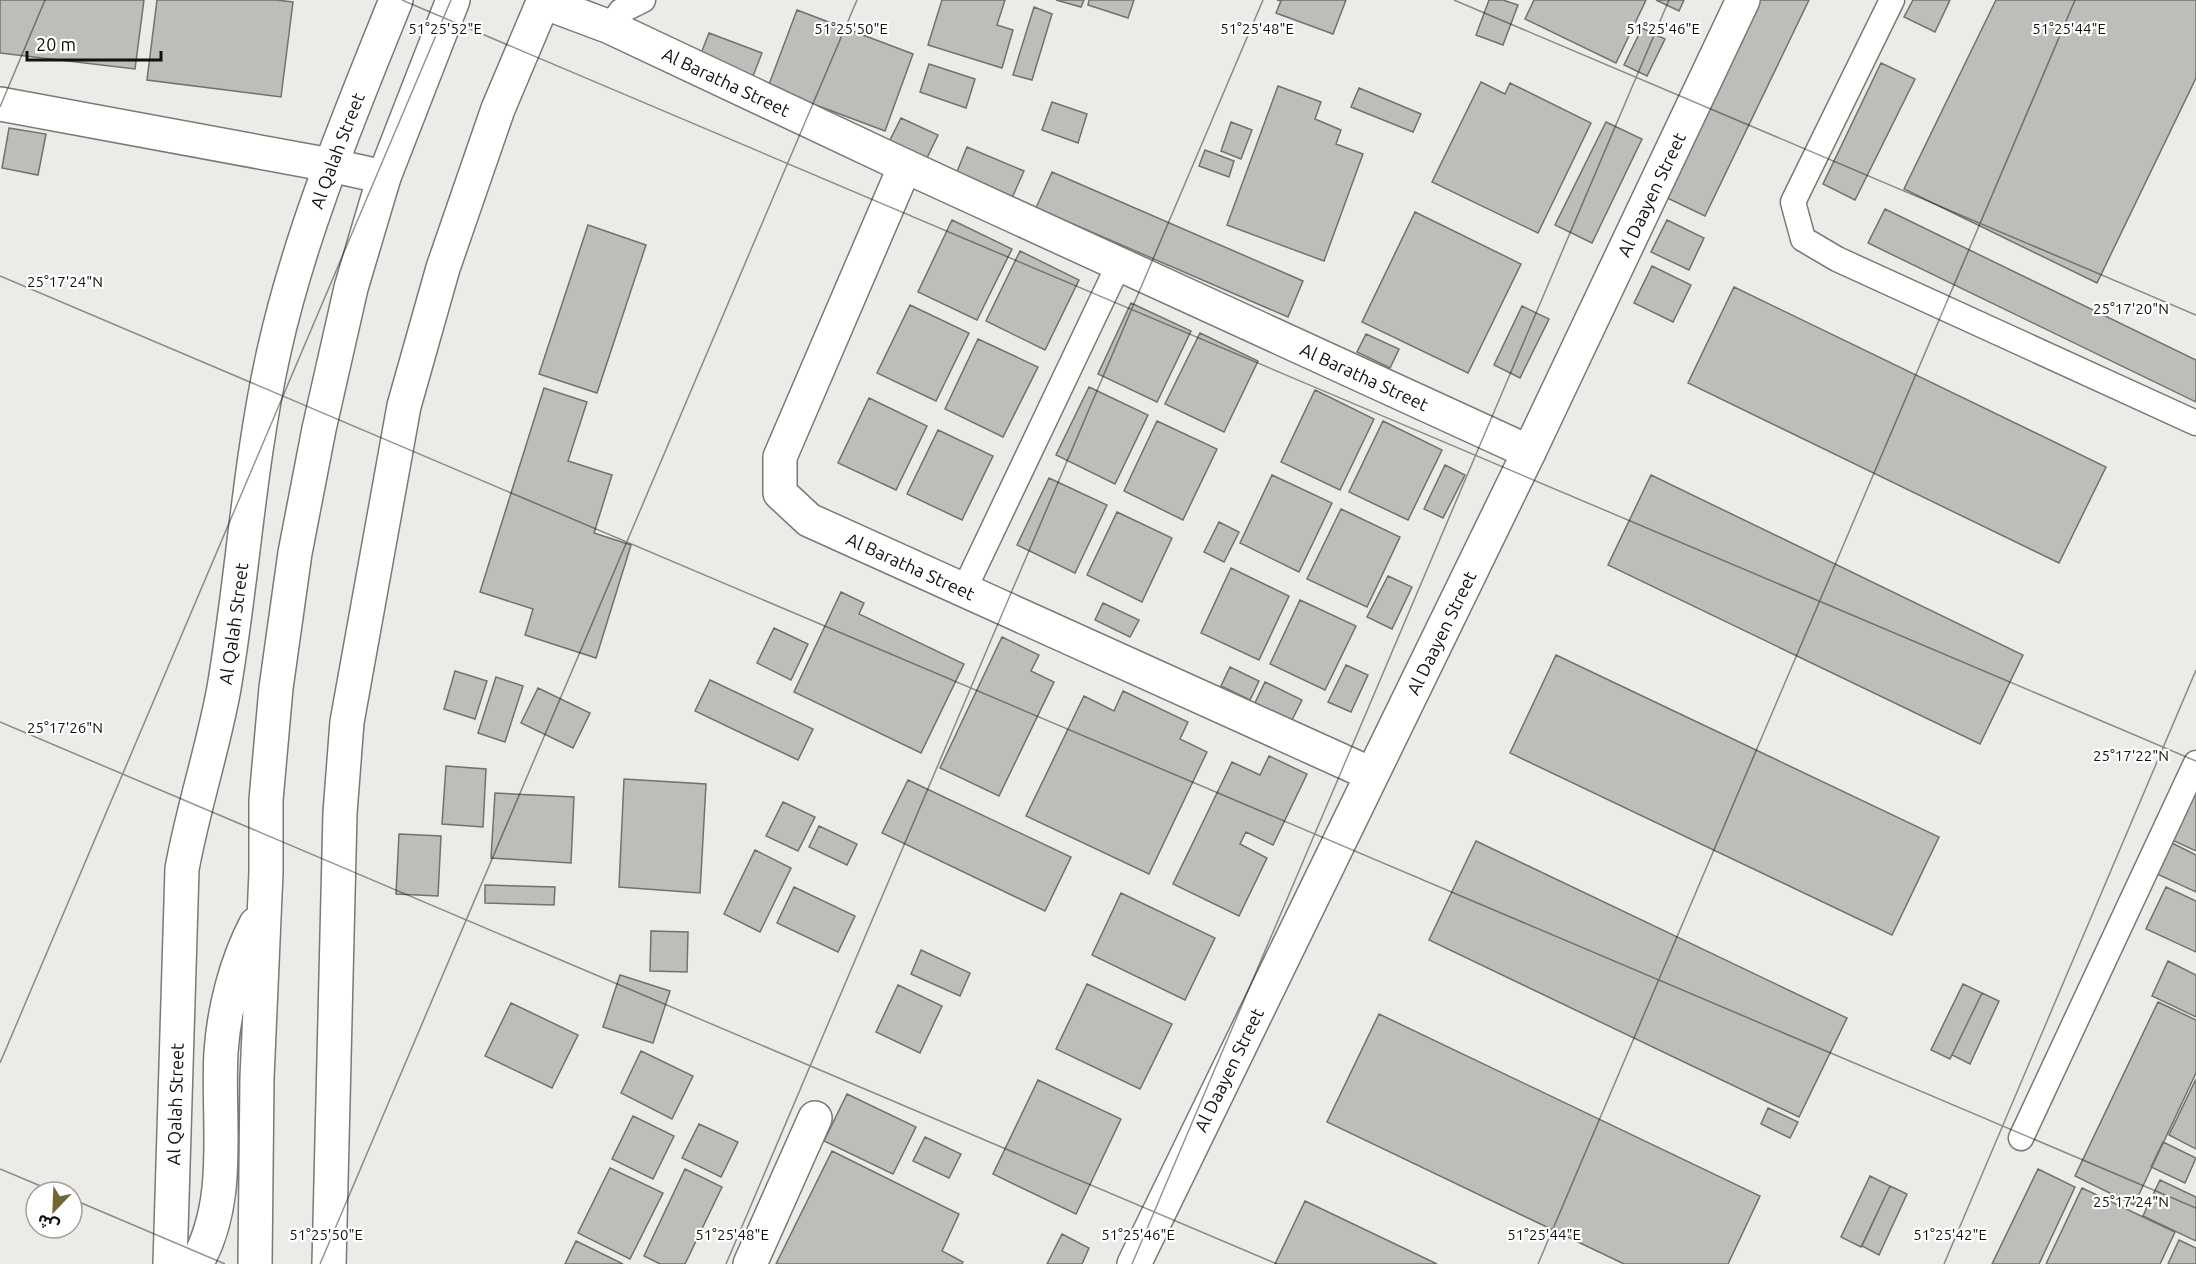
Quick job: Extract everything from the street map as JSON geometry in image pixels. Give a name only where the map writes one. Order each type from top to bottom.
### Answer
[{"type":"street","name":"Al Qalah Street","points":[[170,1264],[182,869],[189,828],[224,688],[244,551],[254,461],[274,350],[292,284],[330,165],[396,0]]},
{"type":"street","points":[[255,1264],[258,1078],[268,778],[276,688],[295,553],[319,429],[351,288],[384,177],[453,0]]},
{"type":"street","name":"Al Daayen Street","points":[[1134,1264],[1529,452],[1743,0]]},
{"type":"street","points":[[329,1264],[328,1224],[340,813],[349,711],[404,406],[443,268],[498,108],[543,1]]},
{"type":"street","name":"Al Baratha Street","points":[[543,1],[610,27],[905,166],[1529,452]]},
{"type":"street","points":[[0,104],[384,177]]},
{"type":"street","name":"Al Baratha Street","points":[[905,166],[780,457],[780,493],[809,520],[1371,774]]},
{"type":"street","points":[[196,1264],[209,1235],[220,1187],[221,1051],[228,1006],[240,961],[264,906]]},
{"type":"street","points":[[750,1264],[815,1118]]},
{"type":"street","points":[[328,1224],[346,1264]]},
{"type":"lane","points":[[610,27],[621,11],[643,0]]},
{"type":"lane","points":[[1892,0],[1793,202],[1803,239],[1837,259],[2196,423]]},
{"type":"lane","points":[[964,590],[1119,264]]},
{"type":"lane","points":[[2021,1138],[2196,763]]},
{"type":"building","points":[[0,0],[144,0],[135,69],[0,53]]},
{"type":"building","points":[[157,0],[293,2],[281,97],[147,80]]},
{"type":"building","points":[[942,0],[1005,0],[997,25],[1013,30],[1002,68],[928,45]]},
{"type":"building","points":[[1056,0],[1084,0],[1081,7]]},
{"type":"building","points":[[1089,0],[1134,0],[1128,18],[1088,5]]},
{"type":"building","points":[[1277,0],[1346,0],[1333,34],[1276,13],[1281,1]]},
{"type":"building","points":[[1489,0],[1503,0],[1518,5],[1503,45],[1476,35]]},
{"type":"building","points":[[1534,0],[1646,0],[1616,63],[1525,19]]},
{"type":"building","points":[[1656,0],[1684,0],[1679,11]]},
{"type":"building","points":[[1758,0],[1809,0],[1705,216],[1663,196]]},
{"type":"building","points":[[1913,0],[1950,0],[1935,32],[1904,17]]},
{"type":"building","points":[[1996,0],[2196,0],[2196,78],[2097,283],[1904,189]]},
{"type":"building","points":[[1034,7],[1052,14],[1032,80],[1013,75]]},
{"type":"building","points":[[797,10],[913,54],[885,131],[768,87]]},
{"type":"building","points":[[1642,28],[1665,39],[1647,76],[1624,65]]},
{"type":"building","points":[[709,33],[762,53],[753,76],[700,56]]},
{"type":"building","points":[[1881,63],[1915,79],[1855,200],[1823,184]]},
{"type":"building","points":[[929,64],[975,79],[966,108],[920,92]]},
{"type":"building","points":[[1481,82],[1505,94],[1510,83],[1591,123],[1538,233],[1432,182]]},
{"type":"building","points":[[1278,86],[1321,102],[1315,119],[1341,130],[1336,144],[1363,154],[1324,261],[1227,225]]},
{"type":"building","points":[[1359,88],[1421,114],[1413,132],[1351,107]]},
{"type":"building","points":[[1052,102],[1087,114],[1078,143],[1042,130]]},
{"type":"building","points":[[901,118],[938,135],[926,160],[889,142]]},
{"type":"building","points":[[1231,122],[1252,130],[1241,159],[1221,151]]},
{"type":"building","points":[[1606,122],[1642,139],[1592,243],[1555,225]]},
{"type":"building","points":[[9,128],[46,134],[38,175],[2,168]]},
{"type":"building","points":[[967,147],[1024,171],[1012,198],[956,174]]},
{"type":"building","points":[[1205,150],[1234,161],[1229,177],[1199,166]]},
{"type":"building","points":[[1052,172],[1303,281],[1288,317],[1036,208]]},
{"type":"building","points":[[1885,209],[2196,360],[2196,402],[1868,243]]},
{"type":"building","points":[[1415,212],[1521,264],[1468,373],[1362,322]]},
{"type":"building","points":[[952,220],[1012,249],[977,320],[918,292]]},
{"type":"building","points":[[1667,220],[1704,238],[1689,270],[1651,252]]},
{"type":"building","points":[[588,225],[646,245],[597,393],[539,374]]},
{"type":"building","points":[[1020,251],[1079,280],[1045,350],[986,321]]},
{"type":"building","points":[[1652,266],[1691,285],[1673,322],[1634,303]]},
{"type":"building","points":[[1734,287],[2106,467],[2059,563],[1688,383]]},
{"type":"building","points":[[1131,303],[1191,331],[1157,402],[1098,374]]},
{"type":"building","points":[[910,305],[969,333],[936,401],[877,373]]},
{"type":"building","points":[[1522,306],[1549,319],[1520,378],[1494,365]]},
{"type":"building","points":[[1200,333],[1258,361],[1224,432],[1165,404]]},
{"type":"building","points":[[1366,334],[1399,349],[1390,368],[1357,352]]},
{"type":"building","points":[[978,339],[1038,367],[1003,437],[945,409]]},
{"type":"building","points":[[1089,387],[1148,415],[1115,484],[1056,455]]},
{"type":"building","points":[[544,388],[587,402],[568,461],[612,475],[594,533],[631,545],[596,658],[525,635],[533,609],[480,592]]},
{"type":"building","points":[[1315,390],[1374,419],[1340,490],[1281,462]]},
{"type":"building","points":[[869,398],[927,426],[896,490],[838,463]]},
{"type":"building","points":[[1157,421],[1217,449],[1183,520],[1124,491]]},
{"type":"building","points":[[1383,421],[1442,450],[1408,520],[1349,492]]},
{"type":"building","points":[[938,430],[993,456],[962,520],[907,494]]},
{"type":"building","points":[[1445,465],[1465,475],[1443,518],[1424,509]]},
{"type":"building","points":[[1272,475],[1332,503],[1299,572],[1240,543]]},
{"type":"building","points":[[1651,475],[2023,655],[1980,744],[1608,565]]},
{"type":"building","points":[[1049,478],[1107,505],[1075,573],[1017,545]]},
{"type":"building","points":[[1341,509],[1400,537],[1367,607],[1307,579]]},
{"type":"building","points":[[1117,512],[1172,538],[1142,602],[1087,575]]},
{"type":"building","points":[[1219,522],[1239,532],[1224,562],[1204,552]]},
{"type":"building","points":[[1231,568],[1289,596],[1259,660],[1201,633]]},
{"type":"building","points":[[1388,576],[1412,587],[1392,629],[1367,617]]},
{"type":"building","points":[[841,592],[864,603],[859,614],[964,664],[921,753],[794,692]]},
{"type":"building","points":[[1300,600],[1356,626],[1325,690],[1270,664]]},
{"type":"building","points":[[1103,603],[1139,620],[1130,637],[1095,620]]},
{"type":"building","points":[[774,628],[808,644],[791,680],[757,663]]},
{"type":"building","points":[[1002,637],[1039,655],[1031,671],[1054,682],[999,796],[940,768]]},
{"type":"building","points":[[1556,655],[1939,837],[1892,935],[1510,753]]},
{"type":"building","points":[[1346,665],[1368,675],[1351,712],[1328,702]]},
{"type":"building","points":[[1230,667],[1259,681],[1250,700],[1221,686]]},
{"type":"building","points":[[455,671],[487,681],[475,719],[444,709]]},
{"type":"building","points":[[496,677],[523,686],[505,742],[478,733]]},
{"type":"building","points":[[710,680],[813,729],[798,760],[695,711]]},
{"type":"building","points":[[1265,682],[1302,700],[1291,722],[1254,705]]},
{"type":"building","points":[[538,688],[590,713],[573,748],[521,723]]},
{"type":"building","points":[[1123,691],[1188,722],[1180,739],[1207,752],[1149,874],[1026,816],[1084,696],[1114,711]]},
{"type":"building","points":[[1269,756],[1307,774],[1273,845],[1246,832],[1240,844],[1267,858],[1239,916],[1173,884],[1232,762],[1260,775]]},
{"type":"building","points":[[446,766],[486,769],[483,827],[442,824]]},
{"type":"building","points":[[624,779],[706,784],[700,893],[619,887]]},
{"type":"building","points":[[908,780],[1071,857],[1045,911],[882,833]]},
{"type":"building","points":[[2196,786],[2196,851],[2170,839]]},
{"type":"building","points":[[495,793],[574,797],[571,863],[491,858]]},
{"type":"building","points":[[783,802],[815,817],[798,851],[766,836]]},
{"type":"building","points":[[819,826],[857,844],[847,865],[809,847]]},
{"type":"building","points":[[399,834],[441,836],[438,896],[396,894]]},
{"type":"building","points":[[1476,841],[1847,1018],[1799,1117],[1429,940]]},
{"type":"building","points":[[2172,843],[2196,855],[2196,892],[2157,874]]},
{"type":"building","points":[[755,850],[791,868],[760,932],[724,914]]},
{"type":"building","points":[[485,885],[555,887],[554,905],[485,903]]},
{"type":"building","points":[[794,887],[855,916],[838,952],[777,923]]},
{"type":"building","points":[[2166,887],[2196,901],[2196,952],[2146,929]]},
{"type":"building","points":[[1121,893],[1215,938],[1185,1000],[1092,955]]},
{"type":"building","points":[[651,931],[688,932],[687,972],[650,971]]},
{"type":"building","points":[[921,950],[970,973],[960,996],[911,974]]},
{"type":"building","points":[[2168,961],[2196,975],[2196,1017],[2152,996]]},
{"type":"building","points":[[620,975],[670,991],[653,1043],[603,1027]]},
{"type":"building","points":[[1087,984],[1172,1024],[1140,1089],[1056,1049]]},
{"type":"building","points":[[1963,984],[1982,993],[1950,1059],[1931,1050]]},
{"type":"building","points":[[898,985],[942,1006],[920,1053],[876,1032]]},
{"type":"building","points":[[1982,993],[1999,1001],[1970,1064],[1952,1055]]},
{"type":"building","points":[[2158,1002],[2196,1020],[2196,1073],[2134,1205],[2075,1176]]},
{"type":"building","points":[[511,1003],[578,1035],[552,1088],[485,1056]]},
{"type":"building","points":[[1379,1014],[1760,1196],[1728,1264],[1624,1264],[1327,1122]]},
{"type":"building","points":[[641,1051],[693,1076],[672,1119],[621,1093]]},
{"type":"building","points":[[2196,1079],[2196,1149],[2169,1135]]},
{"type":"building","points":[[1038,1080],[1121,1119],[1076,1214],[993,1174]]},
{"type":"building","points":[[847,1094],[916,1127],[893,1174],[824,1141]]},
{"type":"building","points":[[1768,1108],[1798,1122],[1790,1138],[1761,1124]]},
{"type":"building","points":[[633,1116],[674,1136],[653,1179],[612,1159]]},
{"type":"building","points":[[699,1124],[738,1142],[721,1177],[682,1158]]},
{"type":"building","points":[[925,1137],[961,1154],[949,1178],[913,1161]]},
{"type":"building","points":[[2163,1142],[2196,1158],[2185,1183],[2151,1167]]},
{"type":"building","points":[[832,1151],[959,1214],[942,1251],[963,1262],[962,1264],[776,1264]]},
{"type":"building","points":[[610,1168],[663,1193],[630,1259],[578,1233]]},
{"type":"building","points":[[685,1169],[722,1187],[685,1264],[660,1264],[644,1256]]},
{"type":"building","points":[[2038,1169],[2075,1187],[2039,1264],[1992,1264]]},
{"type":"building","points":[[1870,1176],[1890,1186],[1861,1247],[1841,1237]]},
{"type":"building","points":[[2160,1180],[2196,1197],[2196,1241],[2143,1216]]},
{"type":"building","points":[[1890,1186],[1907,1194],[1879,1255],[1862,1246]]},
{"type":"building","points":[[2082,1188],[2175,1232],[2160,1264],[2046,1264]]},
{"type":"building","points":[[1305,1201],[1437,1264],[1275,1264]]},
{"type":"building","points":[[1062,1234],[1089,1248],[1082,1264],[1047,1264]]},
{"type":"building","points":[[2179,1240],[2196,1248],[2196,1264],[2168,1264]]},
{"type":"building","points":[[576,1241],[623,1264],[565,1264]]}]
